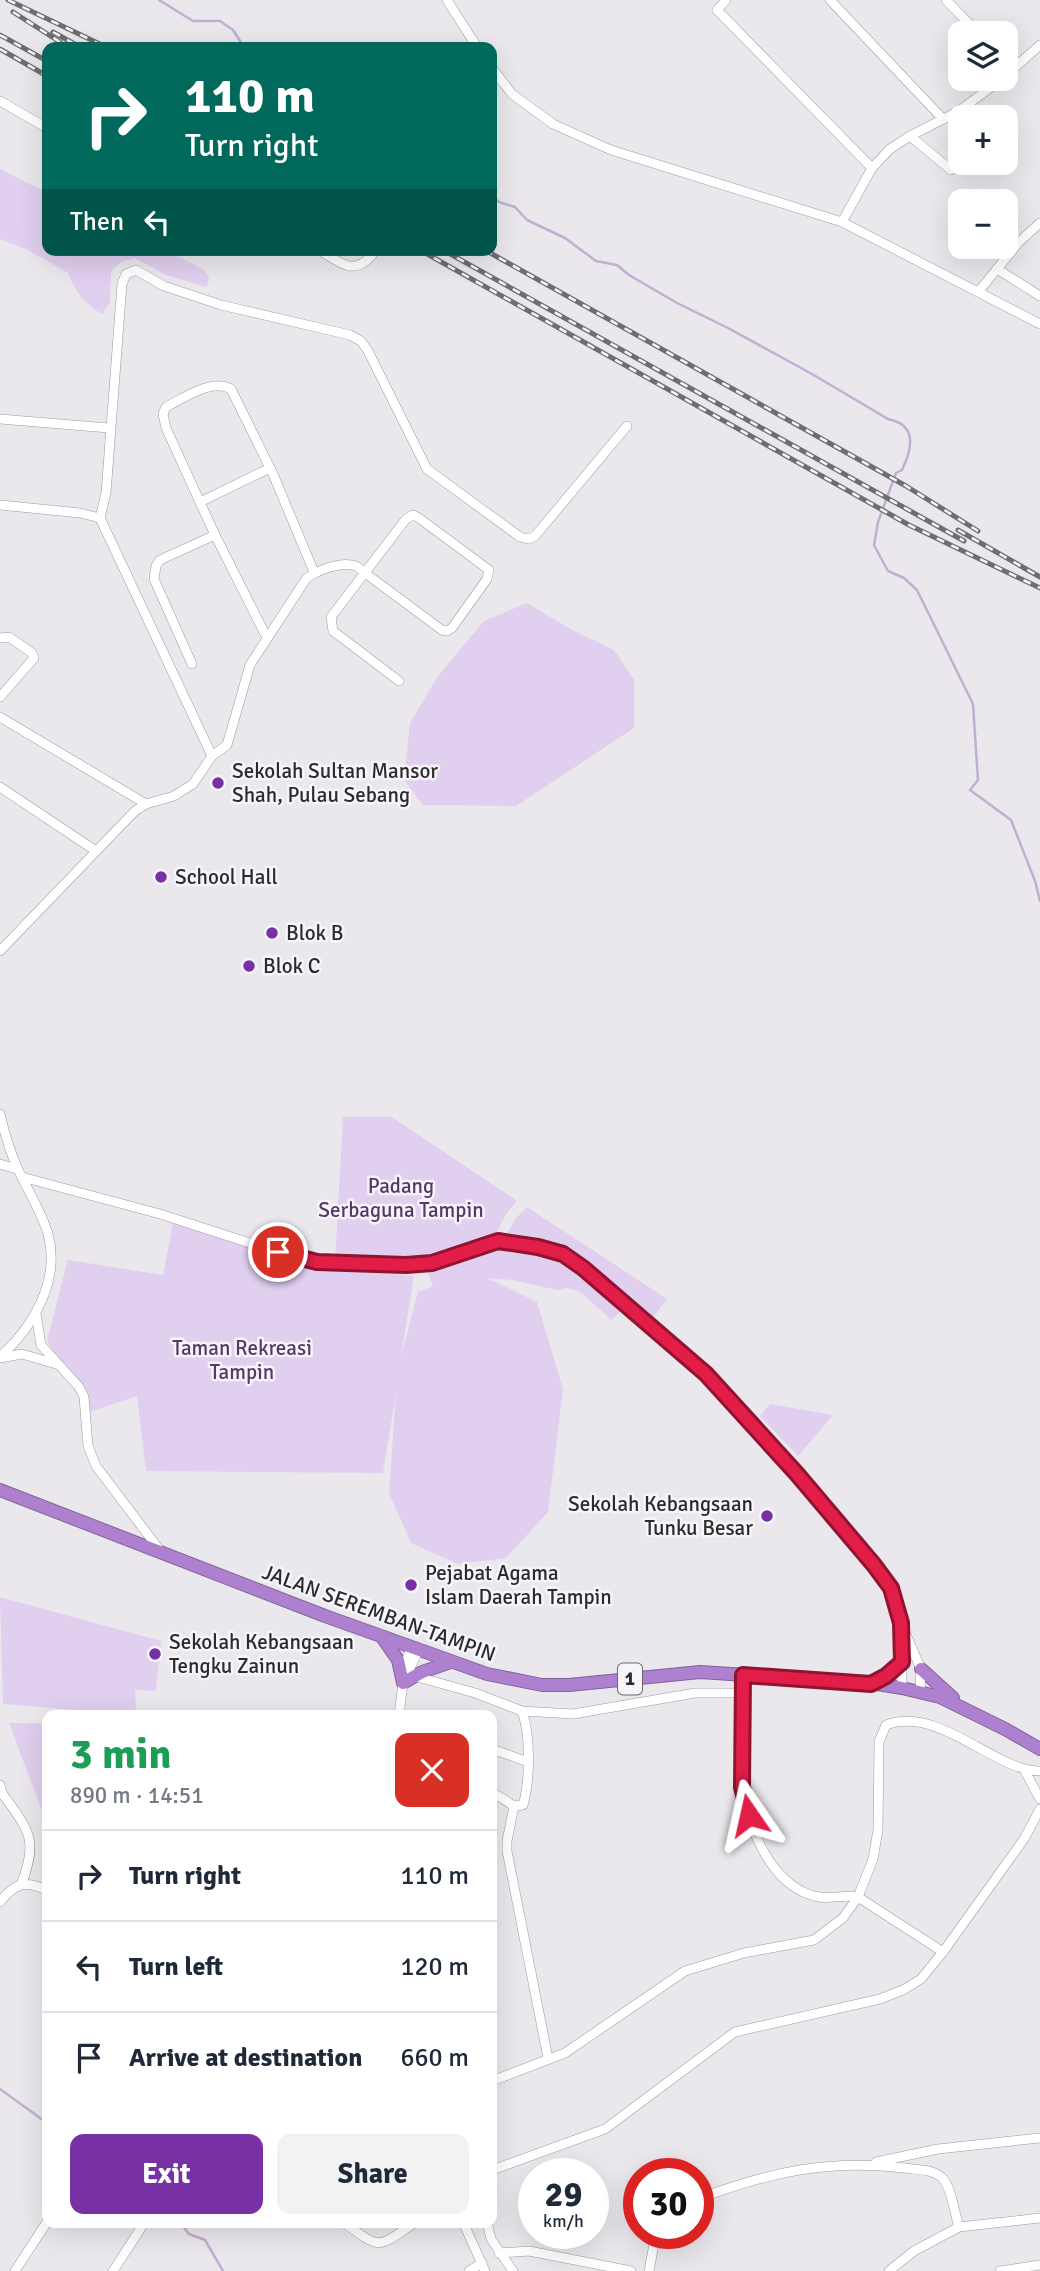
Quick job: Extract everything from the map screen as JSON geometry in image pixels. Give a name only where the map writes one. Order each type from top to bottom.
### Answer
[{"type":"highway","name":"JALAN SEREMBAN-TAMPIN","points":[[0,1490],[382,1637],[487,1674],[542,1685],[569,1685],[700,1672],[902,1688],[940,1697],[1040,1749]]},
{"type":"highway","points":[[382,1637],[407,1676],[451,1662]]},
{"type":"highway","points":[[871,1684],[886,1676],[902,1662]]},
{"type":"highway","points":[[921,1669],[967,1709]]},
{"type":"street","points":[[447,0],[474,42]]},
{"type":"street","points":[[726,0],[716,10],[872,168]]},
{"type":"street","points":[[830,0],[943,119]]},
{"type":"street","points":[[946,0],[966,21]]},
{"type":"street","points":[[1018,62],[1040,45]]},
{"type":"street","points":[[497,74],[512,94],[553,124],[611,150],[842,222],[1040,324]]},
{"type":"street","points":[[842,222],[872,168],[890,149],[987,91]]},
{"type":"street","points":[[0,101],[42,125]]},
{"type":"street","points":[[910,136],[948,168]]},
{"type":"street","points":[[979,291],[1019,242],[1040,223]]},
{"type":"street","points":[[330,256],[349,267],[357,268],[365,264],[371,256]]},
{"type":"street","points":[[997,269],[1040,296]]},
{"type":"street","points":[[212,757],[100,518],[106,492],[122,284],[126,274],[136,270],[164,286],[215,303],[350,335],[361,341],[427,469],[520,537],[528,539],[535,536],[627,426]]},
{"type":"street","points":[[267,638],[166,428],[163,414],[166,407],[212,386],[223,385],[231,389],[270,468],[314,572]]},
{"type":"street","points":[[0,419],[109,428]]},
{"type":"street","points":[[200,502],[270,468]]},
{"type":"street","points":[[0,505],[80,513],[100,518]]},
{"type":"street","points":[[0,951],[135,811],[146,804],[174,796],[193,784],[212,757],[227,745],[250,665],[306,579],[314,572],[341,565],[355,566],[365,573],[442,630],[447,631],[489,574],[489,570],[413,515],[406,519],[365,573],[331,617],[330,623],[333,631],[399,681]]},
{"type":"street","points":[[192,664],[154,579],[156,566],[160,561],[215,534]]},
{"type":"street","points":[[0,638],[9,637],[32,653],[34,658],[0,697]]},
{"type":"street","points":[[0,717],[146,804]]},
{"type":"street","points":[[0,787],[96,851]]},
{"type":"street","points":[[0,1114],[8,1146],[47,1231],[51,1247],[51,1265],[46,1287],[26,1331]]},
{"type":"street","points":[[0,1153],[8,1146]]},
{"type":"street","points":[[0,1164],[20,1173],[302,1260],[406,1265],[432,1263],[498,1241],[563,1254],[714,1383],[797,1474],[874,1565],[891,1588],[901,1623],[921,1669],[920,1691]]},
{"type":"street","points":[[0,1358],[38,1351],[40,1340],[36,1314]]},
{"type":"street","points":[[0,1358],[16,1343],[19,1335],[33,1331],[58,1365],[79,1387],[83,1397],[89,1446],[96,1466],[162,1553]]},
{"type":"street","points":[[16,1343],[27,1354],[58,1365]]},
{"type":"street","points":[[901,1623],[902,1688]]},
{"type":"street","points":[[399,1710],[399,1698],[412,1668],[415,1649]]},
{"type":"street","points":[[743,1675],[742,1787],[749,1815],[769,1865],[789,1884],[810,1895],[831,1899],[848,1895],[858,1897],[943,1952]]},
{"type":"street","points":[[407,1676],[475,1693],[523,1712],[573,1714],[695,1693],[743,1693]]},
{"type":"street","points":[[523,1712],[528,1762],[507,1851],[548,2058]]},
{"type":"street","points":[[497,2079],[565,2053],[685,1971],[744,1953],[814,1940],[842,1918],[858,1897],[873,1859],[877,1830],[879,1742],[886,1725],[899,1720],[926,1725],[965,1739],[1025,1771],[1040,1771]]},
{"type":"street","points":[[497,1751],[528,1762]]},
{"type":"street","points":[[1025,1771],[1040,1798]]},
{"type":"street","points":[[0,1786],[30,1836],[31,1850],[21,1885]]},
{"type":"street","points":[[497,1795],[518,1806]]},
{"type":"street","points":[[497,2168],[605,2129],[735,2032],[880,1999],[921,1979],[1024,1839],[1040,1809]]},
{"type":"street","points":[[0,1902],[11,1888],[34,1885],[42,1888]]},
{"type":"street","points":[[868,2164],[938,2149],[1040,2138]]},
{"type":"street","points":[[714,2193],[793,2170],[834,2165],[868,2164],[932,2172],[943,2178],[947,2184],[959,2227]]},
{"type":"street","points":[[889,2271],[914,2251],[959,2227],[1040,2218]]},
{"type":"street","points":[[15,2271],[43,2228]]},
{"type":"street","points":[[113,2271],[141,2228]]},
{"type":"street","points":[[351,2228],[378,2244],[406,2228]]},
{"type":"street","points":[[466,2228],[484,2267],[470,2271]]},
{"type":"street","points":[[488,2228],[499,2253],[513,2271]]},
{"type":"street","points":[[649,2271],[653,2249]]},
{"type":"street","points":[[499,2253],[529,2251],[631,2271]]},
{"type":"street","points":[[1000,2271],[1040,2265]]},
{"type":"green space","points":[[0,169],[42,190],[42,256],[177,256],[203,269],[209,277],[207,287],[166,275],[135,258],[121,262],[111,271],[110,302],[102,314],[81,297],[68,273],[26,249],[0,239]]},
{"type":"green space","points":[[527,603],[572,630],[614,650],[634,680],[634,728],[516,806],[423,805],[404,780],[410,723],[438,676],[484,621]]},
{"type":"green space","name":"Padang Serbaguna Tampin","points":[[343,1117],[392,1117],[517,1201],[506,1214],[495,1236],[425,1261],[335,1261]]},
{"type":"green space","name":"Taman Rekreasi Tampin","points":[[527,1207],[667,1299],[652,1319],[631,1301],[611,1320],[581,1292],[487,1278],[537,1302],[563,1389],[548,1512],[506,1558],[458,1564],[411,1543],[389,1493],[396,1393],[383,1473],[146,1471],[137,1396],[87,1413],[47,1340],[68,1260],[163,1275],[173,1223],[325,1266],[414,1276],[401,1357],[418,1292],[433,1286],[424,1263],[502,1243],[515,1219]]},
{"type":"green space","points":[[770,1404],[833,1415],[798,1456],[760,1416]]},
{"type":"green space","points":[[0,1597],[161,1641],[156,1691],[135,1690],[136,1710],[76,1710],[3,1704]]},
{"type":"green space","points":[[9,1723],[42,1723],[42,1811]]},
{"type":"waterway","points":[[159,0],[193,21],[220,21],[233,30],[241,42]]},
{"type":"waterway","points":[[497,200],[515,207],[527,220],[565,238],[596,261],[617,265],[677,303],[728,328],[888,419],[898,422],[908,432],[908,454],[902,470],[896,473],[878,522],[874,545],[888,571],[904,578],[917,590],[973,704],[978,780],[970,790],[1011,820],[1040,901]]},
{"type":"waterway","points":[[0,2089],[42,2119]]},
{"type":"waterway","points":[[184,2228],[189,2234],[205,2240],[223,2271]]},
{"type":"railway","points":[[8,0],[96,42]]},
{"type":"railway","points":[[13,12],[60,42]]},
{"type":"railway","points":[[53,32],[71,42]]},
{"type":"railway","points":[[0,35],[42,58]]},
{"type":"railway","points":[[0,49],[42,73]]},
{"type":"railway","points":[[431,256],[909,525],[1040,588]]},
{"type":"railway","points":[[454,256],[964,541]]},
{"type":"railway","points":[[496,256],[906,486],[978,531]]},
{"type":"railway","points":[[958,530],[1040,577]]},
{"type":"place","name":"Sekolah Sultan Mansor Shah, Pulau Sebang","points":[[218,783]]},
{"type":"place","name":"School Hall","points":[[161,877]]},
{"type":"place","name":"Blok B","points":[[272,933]]},
{"type":"place","name":"Blok C","points":[[249,966]]},
{"type":"place","name":"Sekolah Kebangsaan Tunku Besar","points":[[767,1516]]},
{"type":"place","name":"Pejabat Agama Islam Daerah Tampin","points":[[411,1585]]},
{"type":"place","name":"Sekolah Kebangsaan Tengku Zainun","points":[[155,1654]]},
{"type":"route","points":[[278,1252],[302,1260],[333,1264],[406,1265],[432,1263],[498,1241],[563,1254],[583,1268],[706,1374],[797,1474],[874,1565],[891,1588],[901,1623],[902,1662],[886,1676],[871,1684],[743,1675],[742,1787],[749,1815]]}]
